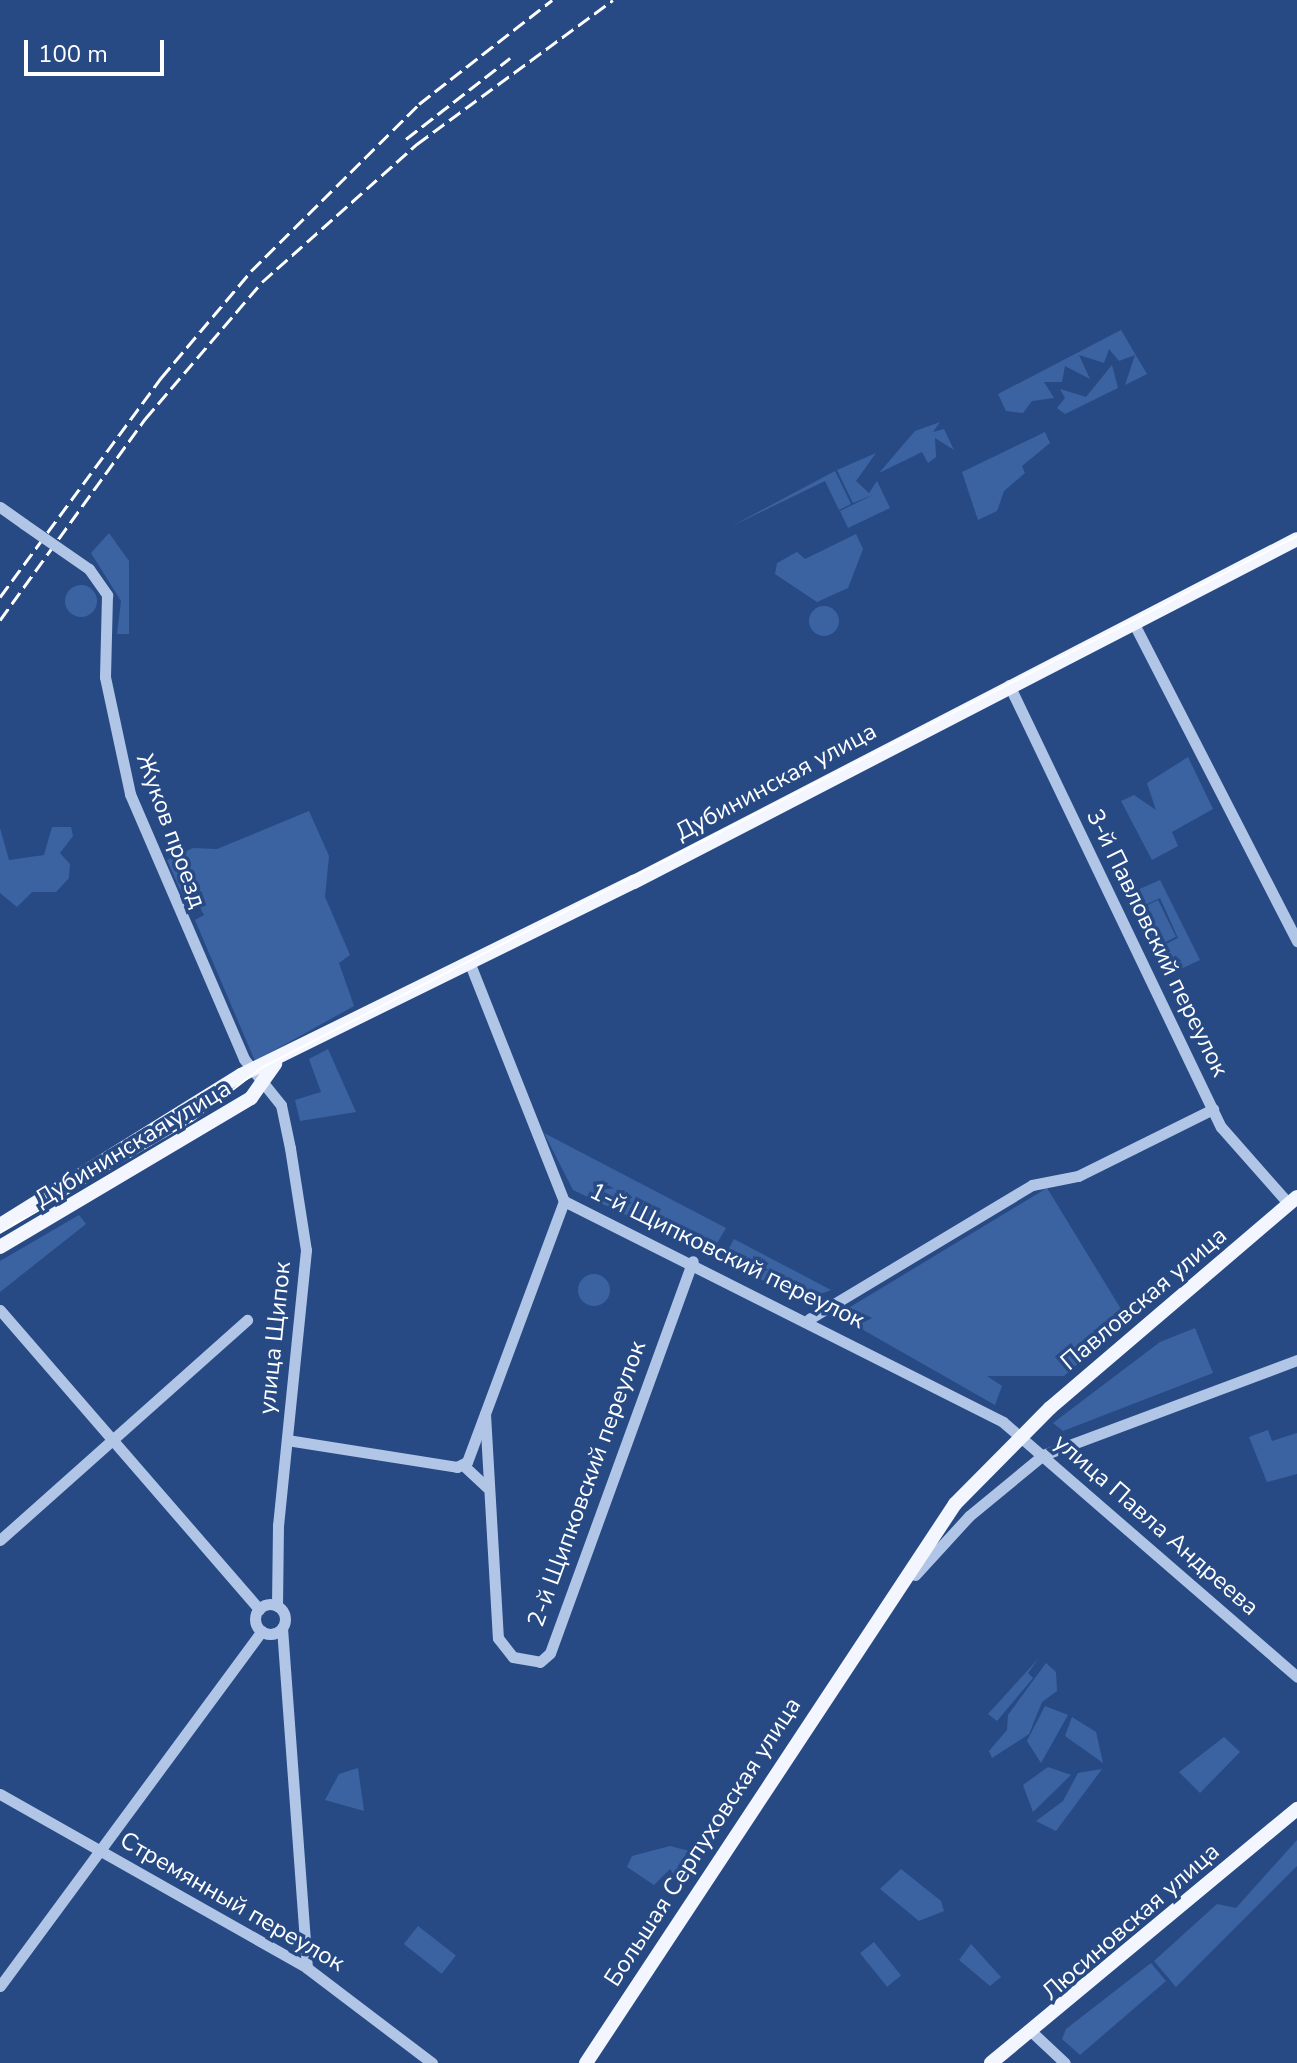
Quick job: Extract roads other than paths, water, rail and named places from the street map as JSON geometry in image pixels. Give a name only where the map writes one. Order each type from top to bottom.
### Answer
[{"type":"main road","name":"Дубининская улица","points":[[0,1225],[250,1068],[275,1064],[1297,539]]},
{"type":"main road","name":"Дубининская улица","points":[[0,1247],[174,1149],[265,1081],[275,1064]]},
{"type":"main road","name":"Павловская улица","points":[[1022,1436],[1293,1200]]},
{"type":"main road","name":"Большая Серпуховская улица","points":[[586,2063],[857,1645],[955,1504],[1022,1436]]},
{"type":"main road","name":"Люсиновская улица","points":[[991,2063],[1034,2034],[1297,1809]]},
{"type":"street","name":"Жуков проезд","points":[[0,507],[89,569],[107,595],[105,677],[130,794],[250,1068]]},
{"type":"street","points":[[1133,622],[1297,941]]},
{"type":"street","name":"3-й Павловский переулок","points":[[1009,685],[1213,1109],[1293,1200]]},
{"type":"street","points":[[470,964],[564,1201]]},
{"type":"street","points":[[250,1068],[265,1081]]},
{"type":"street","name":"улица Щипок","points":[[265,1081],[281,1105],[306,1250],[287,1440],[277,1606],[282,1628]]},
{"type":"street","points":[[809,1319],[1032,1185],[1078,1176],[1213,1109]]},
{"type":"street","name":"1-й Щипковский переулок","points":[[463,1465],[564,1201],[809,1319],[1022,1436]]},
{"type":"street","name":"2-й Щипковский переулок","points":[[485,1414],[498,1638],[513,1657],[540,1662],[550,1653],[693,1261]]},
{"type":"street","points":[[0,1310],[259,1609],[262,1631],[0,1986]]},
{"type":"street","points":[[0,1540],[247,1320]]},
{"type":"street","name":"Большая Серпуховская улица","points":[[857,1645],[937,1548],[1043,1455],[1297,1360]]},
{"type":"street","name":"улица Павла Андреева","points":[[1022,1436],[1297,1677]]},
{"type":"street","points":[[287,1440],[463,1465],[487,1488]]},
{"type":"street","points":[[259,1609],[277,1606]]},
{"type":"street","points":[[262,1631],[282,1628],[307,1968]]},
{"type":"street","name":"Стремянный переулок","points":[[0,1794],[307,1968],[432,2063]]},
{"type":"street","points":[[1034,2034],[1065,2063]]},
{"type":"tram line","points":[[0,1233],[192,1121],[261,1068],[1297,536]]},
{"type":"railway","points":[[0,597],[161,378],[251,271],[419,104],[552,0]]},
{"type":"railway","points":[[0,620],[145,419],[262,282],[417,144],[613,0]]},
{"type":"railway","points":[[406,139],[510,58]]}]
